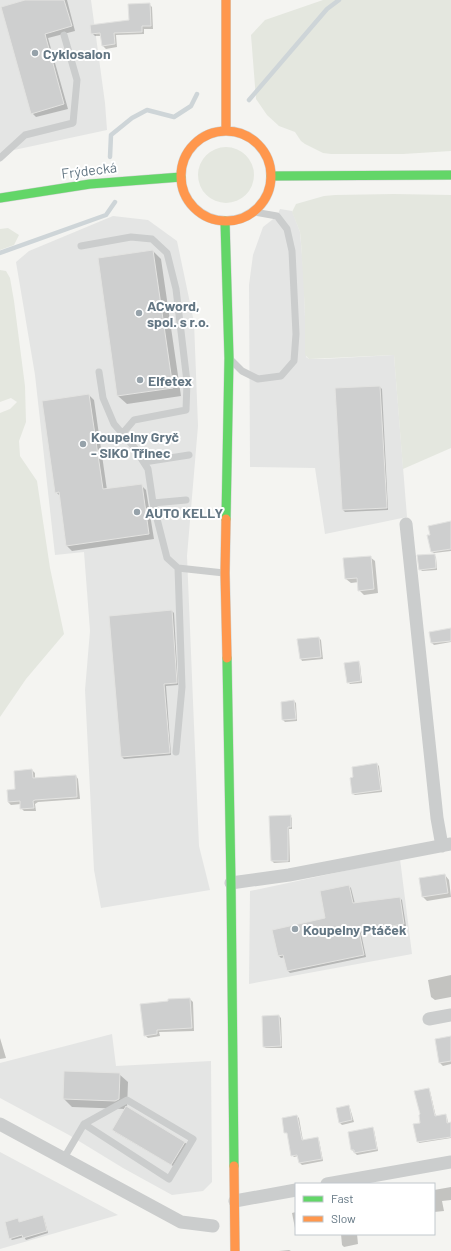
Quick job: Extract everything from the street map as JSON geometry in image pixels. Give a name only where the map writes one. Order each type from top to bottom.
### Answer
[{"type":"main road","points":[[226,0],[226,131]]},
{"type":"main road","points":[[226,131],[240,133],[252,139],[263,149],[269,162],[271,176],[270,190],[263,202],[254,212],[240,219],[225,221],[212,219],[200,212],[190,203],[184,190],[181,177],[183,163],[189,150],[205,136],[212,133],[226,131]]},
{"type":"main road","points":[[271,176],[451,175]]},
{"type":"main road","name":"Frýdecká","points":[[0,198],[85,183],[144,178],[181,177]]},
{"type":"main road","points":[[225,221],[229,358],[225,573],[231,884],[235,1251]]},
{"type":"street","points":[[231,884],[289,875],[446,845],[436,810],[406,524]]},
{"type":"street","points":[[429,1019],[451,1015]]},
{"type":"street","points":[[0,1124],[181,1222],[213,1226]]},
{"type":"street","points":[[333,1183],[451,1162]]},
{"type":"street","points":[[235,1201],[295,1190]]},
{"type":"lane","points":[[0,158],[25,135],[73,122],[77,80],[64,34]]},
{"type":"lane","points":[[229,358],[242,371],[258,378],[281,376],[294,361],[296,334],[292,251],[287,229],[277,216],[254,212]]},
{"type":"lane","points":[[81,246],[132,237],[152,239],[167,253],[176,289],[187,382],[186,410],[134,420],[122,434]]},
{"type":"lane","points":[[99,372],[103,398],[114,424],[134,447],[148,469],[153,503],[167,558],[178,568],[225,573]]},
{"type":"lane","points":[[144,462],[189,455]]},
{"type":"lane","points":[[153,503],[186,500]]},
{"type":"lane","points":[[176,752],[182,687],[178,568]]},
{"type":"lane","points":[[64,1158],[84,1124],[127,1100],[194,1139],[169,1179],[84,1124]]},
{"type":"shaded area","points":[[0,0],[91,0],[105,103],[107,130],[0,153]]},
{"type":"shaded area","points":[[323,0],[451,0],[451,151],[403,154],[323,153],[305,144],[295,132],[279,126],[267,115],[256,99],[251,35],[265,20]]},
{"type":"shaded area","points":[[220,147],[232,147],[242,151],[250,159],[254,169],[254,181],[250,191],[242,199],[232,203],[220,203],[210,199],[202,191],[198,181],[198,169],[202,159],[210,151]]},
{"type":"shaded area","points":[[394,194],[451,195],[451,448],[403,469],[394,355],[309,359],[305,355],[305,312],[301,242],[300,232],[292,212],[296,204],[324,196]]},
{"type":"shaded area","points":[[280,209],[292,211],[300,232],[304,278],[306,357],[309,359],[324,359],[394,355],[407,517],[325,534],[315,468],[250,467],[249,285],[253,255],[263,227],[277,216]]},
{"type":"shaded area","points":[[113,216],[148,220],[177,241],[194,322],[198,426],[187,556],[199,846],[210,890],[101,908],[94,870],[85,690],[90,631],[84,552],[55,555],[35,375],[16,262],[29,251]]},
{"type":"shaded area","points":[[8,228],[19,235],[14,245],[0,250],[0,229]]},
{"type":"shaded area","points":[[0,270],[6,271],[10,278],[25,386],[26,422],[19,441],[20,456],[37,481],[50,568],[64,634],[26,679],[0,717],[0,413],[10,409],[17,402],[11,398],[0,402]]},
{"type":"shaded area","points":[[400,859],[412,954],[249,984],[250,891]]},
{"type":"shaded area","points":[[112,1034],[116,1066],[211,1061],[212,1182],[203,1191],[172,1195],[123,1168],[69,1135],[0,1098],[0,1063]]},
{"type":"shaded area","points":[[0,1152],[118,1215],[0,1249]]},
{"type":"building","points":[[25,0],[64,0],[72,26],[45,34],[64,104],[31,114],[1,7]]},
{"type":"building","points":[[150,3],[151,26],[142,26],[142,32],[114,33],[115,44],[102,46],[100,33],[91,34],[90,25],[129,20],[128,4]]},
{"type":"building","points":[[153,250],[173,388],[117,396],[98,258]]},
{"type":"building","points":[[380,386],[387,508],[342,510],[335,388]]},
{"type":"building","points":[[89,394],[103,489],[142,484],[149,534],[66,546],[59,492],[55,493],[42,401]]},
{"type":"building","points":[[451,521],[451,549],[431,552],[427,535],[430,535],[428,526]]},
{"type":"building","points":[[435,554],[436,568],[419,570],[417,555]]},
{"type":"building","points":[[371,556],[374,589],[358,591],[357,578],[345,579],[343,558]]},
{"type":"building","points":[[172,610],[177,683],[164,684],[170,753],[121,757],[109,616]]},
{"type":"building","points":[[451,628],[451,641],[431,643],[429,632]]},
{"type":"building","points":[[319,637],[321,657],[300,659],[297,639]]},
{"type":"building","points":[[359,661],[361,681],[347,683],[344,663]]},
{"type":"building","points":[[294,700],[296,719],[282,720],[281,702]]},
{"type":"building","points":[[377,763],[381,790],[352,794],[350,778],[353,777],[352,767]]},
{"type":"building","points":[[32,769],[33,778],[76,775],[77,797],[35,800],[33,801],[34,808],[20,809],[20,801],[8,802],[7,790],[15,789],[14,771]]},
{"type":"building","points":[[291,815],[291,827],[288,827],[288,861],[271,861],[269,816]]},
{"type":"building","points":[[445,874],[448,893],[422,897],[419,878]]},
{"type":"building","points":[[349,885],[353,903],[400,897],[404,924],[359,931],[364,955],[287,971],[283,955],[278,956],[272,930],[325,918],[320,891]]},
{"type":"building","points":[[190,998],[192,1028],[157,1030],[157,1034],[144,1036],[140,1004],[168,1001],[168,999]]},
{"type":"building","points":[[279,1015],[281,1046],[263,1047],[262,1016]]},
{"type":"building","points":[[451,1036],[451,1061],[439,1063],[435,1039]]},
{"type":"building","points":[[64,1071],[120,1073],[119,1099],[115,1101],[63,1099]]},
{"type":"building","points":[[429,1088],[435,1116],[446,1114],[447,1123],[451,1122],[451,1137],[417,1142],[413,1124],[420,1123],[420,1114],[414,1091]]},
{"type":"building","points":[[349,1105],[352,1120],[339,1123],[336,1108]]},
{"type":"building","points":[[126,1106],[185,1142],[171,1165],[112,1130]]},
{"type":"building","points":[[297,1115],[302,1140],[318,1137],[322,1159],[299,1163],[297,1155],[291,1156],[287,1133],[284,1133],[282,1118]]},
{"type":"building","points":[[373,1127],[377,1149],[354,1153],[354,1150],[351,1150],[348,1132]]},
{"type":"building","points":[[43,1215],[47,1231],[23,1238],[22,1235],[9,1239],[5,1222],[18,1218],[19,1222]]},
{"type":"waterway","points":[[249,100],[327,9],[339,0]]},
{"type":"waterway","points":[[110,157],[111,135],[132,118],[147,110],[174,117],[191,106],[197,94]]},
{"type":"waterway","points":[[0,253],[106,215],[115,202]]},
{"type":"traffic: fast","points":[[271,176],[451,175]]},
{"type":"traffic: fast","points":[[0,198],[90,184],[181,177]]},
{"type":"traffic: fast","points":[[225,221],[229,358],[226,519]]},
{"type":"traffic: fast","points":[[227,658],[234,1166]]},
{"type":"traffic: slow","points":[[226,0],[226,131]]},
{"type":"traffic: slow","points":[[226,131],[243,135],[258,144],[267,159],[271,176],[267,193],[258,208],[243,217],[226,221],[209,217],[194,208],[185,193],[181,176],[185,159],[194,144],[209,135],[226,131]]},
{"type":"traffic: slow","points":[[226,519],[225,573],[227,658]]},
{"type":"traffic: slow","points":[[234,1166],[235,1251]]},
{"type":"place","name":"Cyklosalon","points":[[35,53]]},
{"type":"place","name":"ACword, spol. s r.o.","points":[[139,313]]},
{"type":"place","name":"Elfetex","points":[[140,380]]},
{"type":"place","name":"Koupelny Gryč - SIKO Třinec","points":[[83,444]]},
{"type":"place","name":"AUTO KELLY","points":[[137,512]]},
{"type":"place","name":"Koupelny Ptáček","points":[[295,929]]}]
